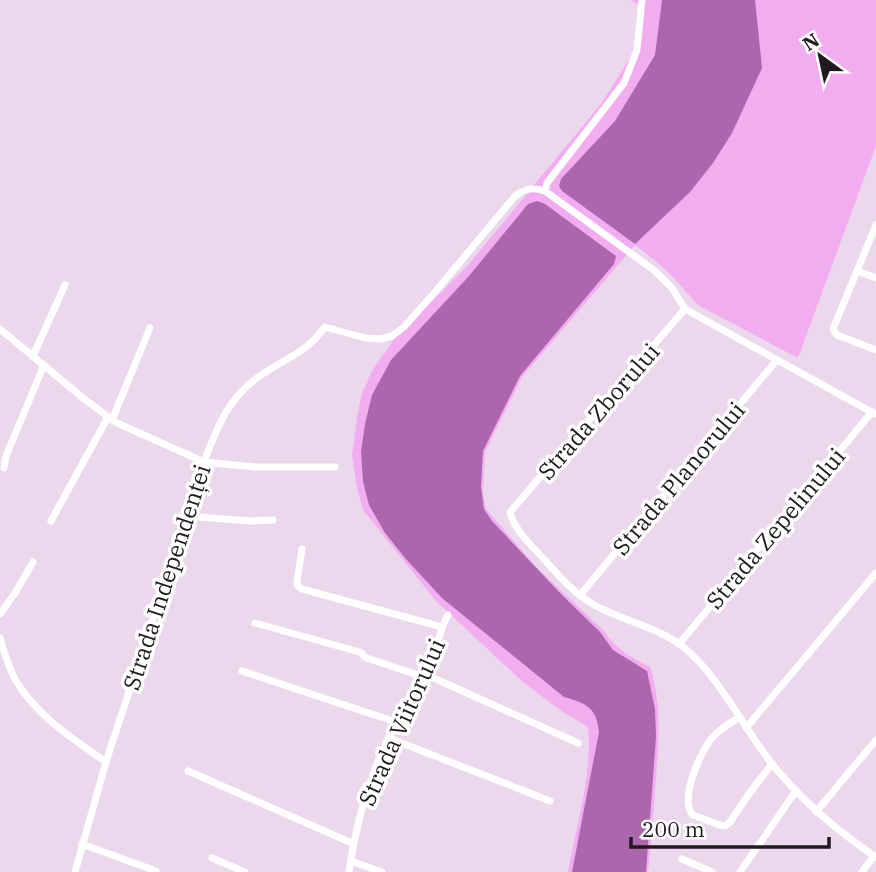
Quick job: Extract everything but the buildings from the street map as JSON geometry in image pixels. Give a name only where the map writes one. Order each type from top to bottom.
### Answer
[{"type":"street","points":[[642,0],[637,50],[624,83],[547,183],[545,191],[655,271],[672,288],[685,309],[874,413]]},
{"type":"street","name":"Strada Independenței","points":[[75,872],[106,762],[186,516],[204,462],[226,410],[240,392],[266,371],[310,346],[325,327],[365,338],[381,339],[392,336],[404,327],[428,300],[515,196],[527,188],[545,191]]},
{"type":"street","points":[[876,225],[833,330],[837,335],[876,350]]},
{"type":"street","points":[[857,271],[876,278]]},
{"type":"street","points":[[33,356],[65,285]]},
{"type":"street","name":"Strada Zborului","points":[[580,595],[520,532],[510,512],[685,309]]},
{"type":"street","points":[[0,328],[110,419],[204,462],[255,467],[335,467]]},
{"type":"street","points":[[51,521],[110,419],[150,328]]},
{"type":"street","name":"Strada Planorului","points":[[580,595],[776,360]]},
{"type":"street","points":[[4,468],[6,456],[44,365]]},
{"type":"street","name":"Strada Zepelinului","points":[[679,644],[874,413]]},
{"type":"street","points":[[186,516],[273,520]]},
{"type":"street","points":[[302,549],[297,581],[297,585],[302,589],[442,627]]},
{"type":"street","points":[[0,614],[33,562]]},
{"type":"street","points":[[746,727],[876,573]]},
{"type":"street","points":[[580,595],[607,611],[679,644],[698,662],[772,764],[796,792],[845,836],[875,856],[862,872]]},
{"type":"street","name":"Strada Viitorului","points":[[349,872],[363,802],[396,722],[433,658],[448,615]]},
{"type":"street","points":[[255,623],[356,651],[364,657],[429,677],[578,743]]},
{"type":"street","points":[[0,638],[15,680],[33,702],[56,726],[106,762]]},
{"type":"street","points":[[242,671],[396,722]]},
{"type":"street","points":[[739,718],[726,724],[713,737],[695,765],[689,812],[725,826],[772,764]]},
{"type":"street","points":[[389,738],[550,801]]},
{"type":"street","points":[[816,812],[876,740]]},
{"type":"street","points":[[188,771],[354,844]]},
{"type":"street","points":[[740,872],[796,792]]},
{"type":"street","points":[[82,844],[156,871]]},
{"type":"street","points":[[212,858],[245,872]]},
{"type":"street","points":[[681,859],[712,872]]},
{"type":"street","points":[[351,861],[382,872]]},
{"type":"shaded area","points":[[630,0],[876,0],[876,146],[798,358],[698,305],[675,279],[635,245],[522,377],[485,452],[483,493],[486,509],[535,566],[619,648],[650,667],[657,697],[658,744],[648,872],[568,872],[586,781],[588,727],[523,682],[436,601],[363,510],[352,456],[362,393],[373,369],[395,338],[468,265],[601,104],[635,50],[639,5]]},
{"type":"shaded area","points":[[662,0],[755,0],[762,68],[732,133],[713,163],[690,192],[635,244],[562,191],[559,186],[561,179],[615,121],[655,55]]},
{"type":"shaded area","points":[[537,201],[545,204],[616,256],[614,264],[520,376],[483,451],[481,487],[484,509],[492,521],[600,632],[613,650],[647,671],[655,709],[656,737],[646,872],[572,872],[599,732],[596,717],[589,707],[564,697],[442,598],[385,533],[369,505],[363,481],[361,452],[365,424],[372,395],[391,360],[469,276],[528,204]]}]
